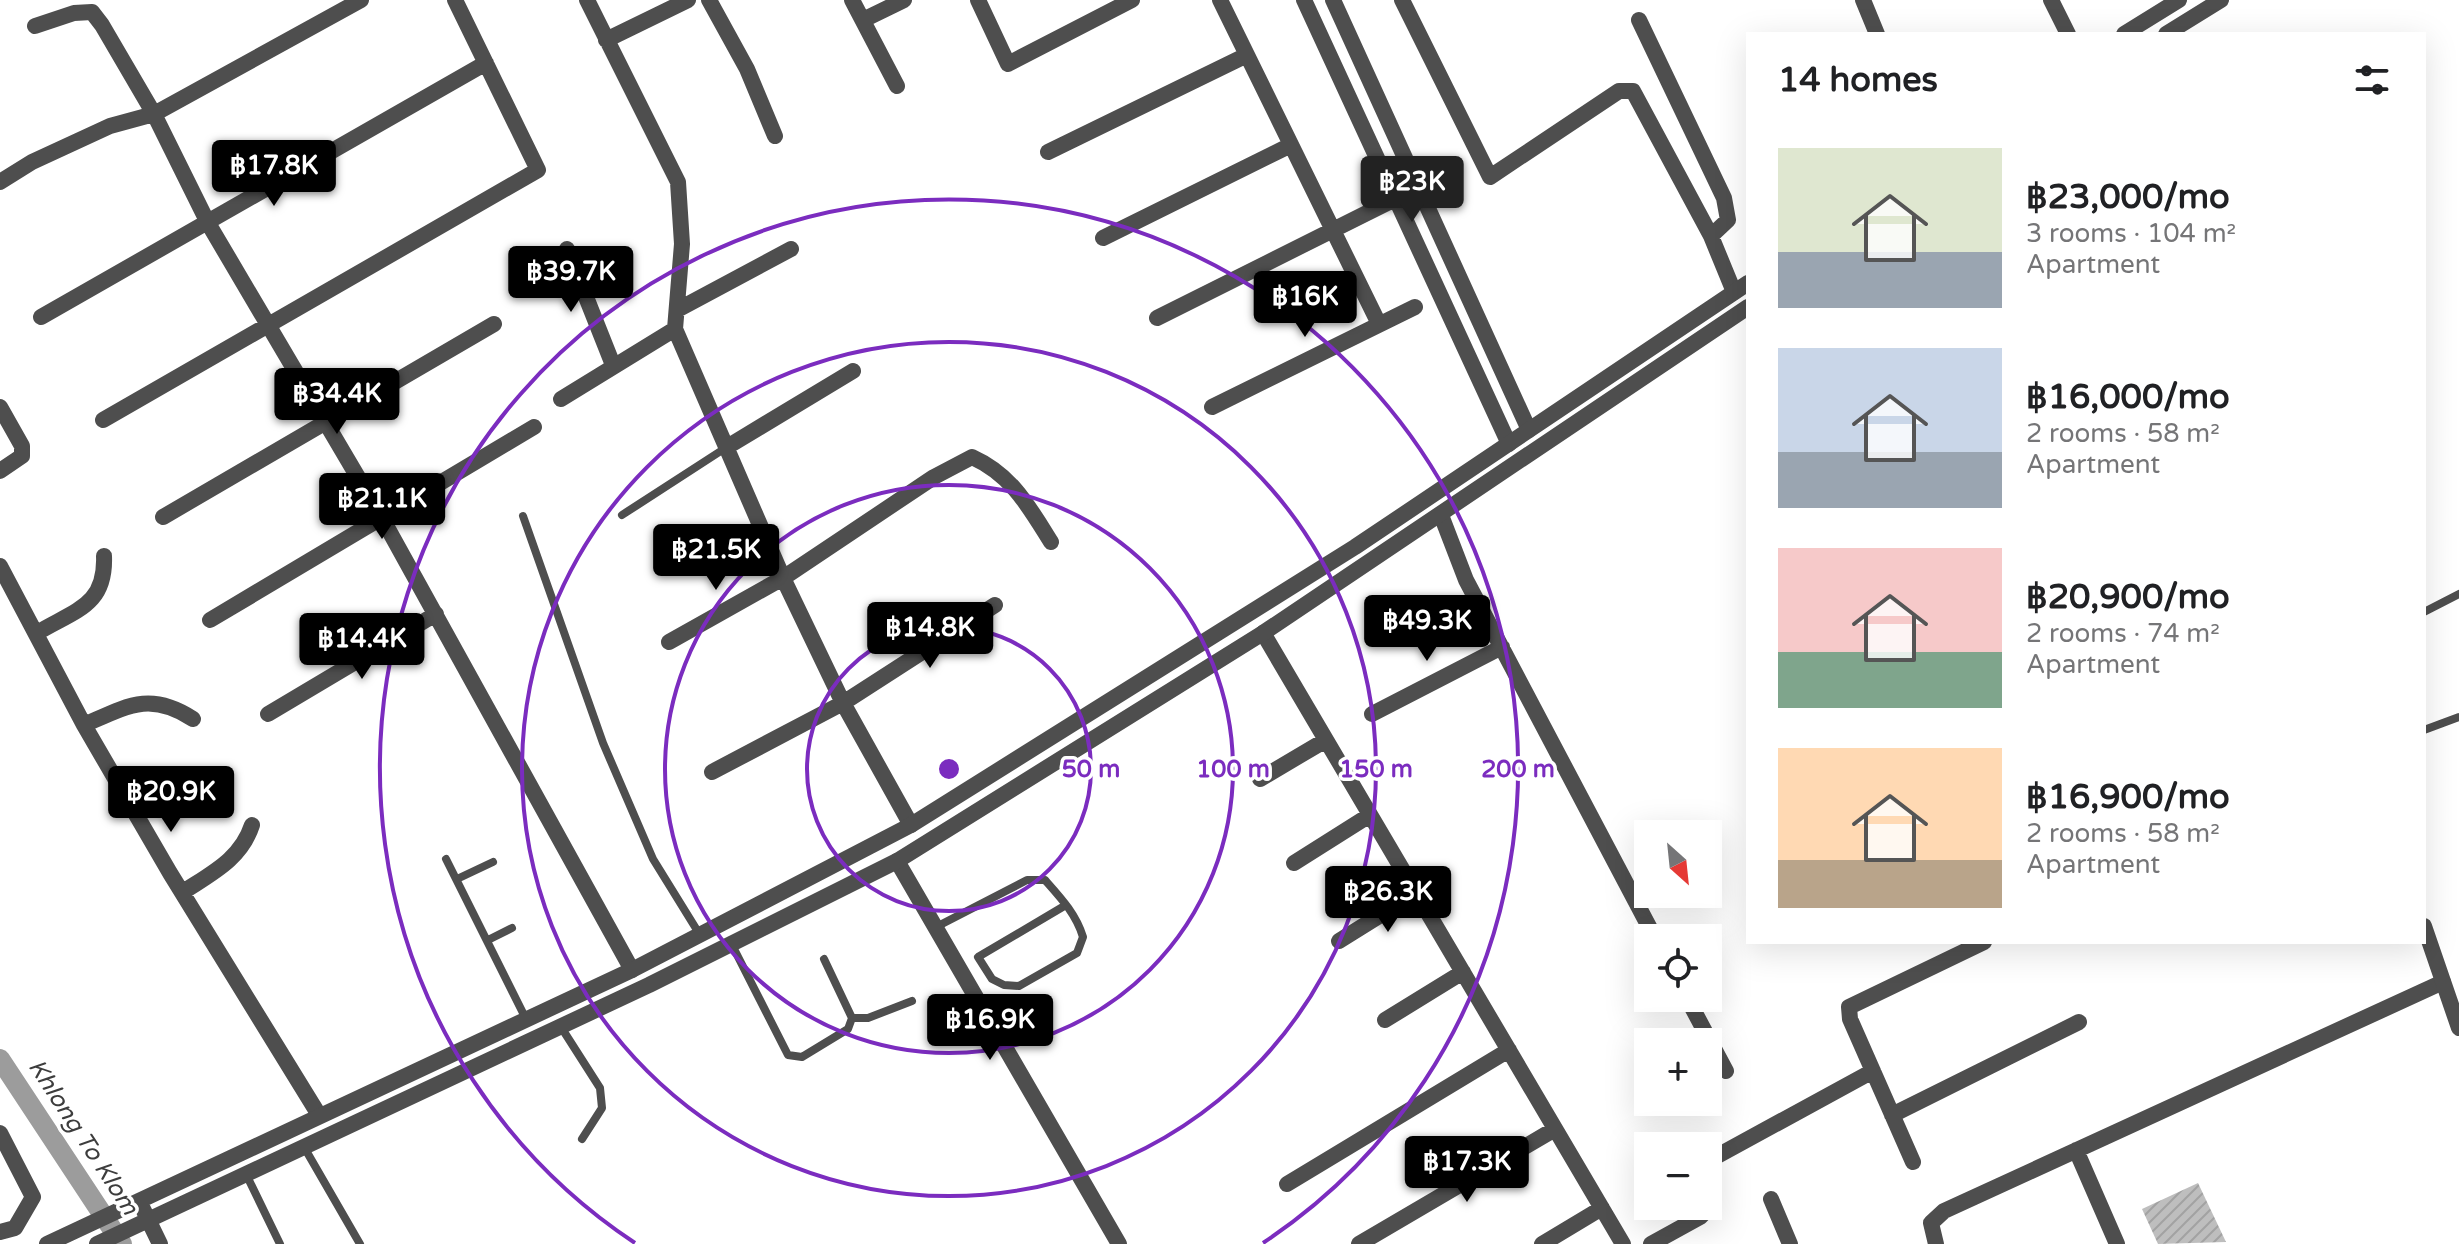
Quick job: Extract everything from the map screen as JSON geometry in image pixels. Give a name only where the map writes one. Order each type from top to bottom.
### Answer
[{"type":"street","points":[[0,182],[32,162],[110,126],[154,114],[361,0]]},
{"type":"street","points":[[103,420],[538,170],[455,0]]},
{"type":"street","points":[[587,0],[678,182],[682,244],[675,329],[783,578],[843,703],[923,845]]},
{"type":"street","points":[[606,40],[688,0]]},
{"type":"street","points":[[709,0],[747,69],[775,136]]},
{"type":"street","points":[[852,0],[897,86]]},
{"type":"street","points":[[863,20],[904,0]]},
{"type":"street","points":[[978,0],[1008,64],[1132,0]]},
{"type":"street","points":[[1220,0],[1379,324]]},
{"type":"street","points":[[1304,0],[1509,444]]},
{"type":"street","points":[[1333,0],[1529,430]]},
{"type":"street","points":[[47,1244],[632,970],[911,825],[1251,612],[1741,288],[1633,91],[1619,91],[1490,177],[1402,0]]},
{"type":"street","points":[[1863,0],[1876,32]]},
{"type":"street","points":[[2051,0],[2067,32]]},
{"type":"street","points":[[2127,32],[2179,0]]},
{"type":"street","points":[[2169,32],[2221,0]]},
{"type":"street","points":[[35,26],[74,13],[92,12],[154,114],[208,223],[382,518],[632,970]]},
{"type":"street","points":[[1639,20],[1724,198],[1728,220],[1722,230],[1711,236]]},
{"type":"street","points":[[1048,152],[1247,55]]},
{"type":"street","points":[[41,317],[486,63]]},
{"type":"street","points":[[1103,238],[1291,145]]},
{"type":"street","points":[[1157,318],[1417,188]]},
{"type":"street","points":[[567,249],[613,365]]},
{"type":"street","points":[[679,309],[791,249]]},
{"type":"street","points":[[1212,407],[1415,307]]},
{"type":"street","points":[[97,1244],[732,945],[897,861],[1263,633],[1746,308]]},
{"type":"street","points":[[163,517],[324,420],[494,324]]},
{"type":"street","points":[[561,399],[675,329]]},
{"type":"street","points":[[727,447],[853,371]]},
{"type":"street","points":[[0,407],[22,446],[22,456],[0,471]]},
{"type":"street","points":[[210,620],[534,427]]},
{"type":"street","points":[[669,642],[783,578],[934,477],[972,457],[994,467],[1017,488],[1051,542]]},
{"type":"street","points":[[1441,515],[1466,580],[1648,924]]},
{"type":"street","points":[[37,633],[96,596],[104,582],[104,556]]},
{"type":"street","points":[[0,566],[84,725],[319,1115]]},
{"type":"street","points":[[712,772],[843,703],[995,605]]},
{"type":"street","points":[[1251,612],[1623,1244]]},
{"type":"street","points":[[268,714],[436,614]]},
{"type":"street","points":[[1372,714],[1502,647]]},
{"type":"street","points":[[84,725],[131,704],[151,702],[168,705],[193,719]]},
{"type":"street","points":[[1260,779],[1326,740]]},
{"type":"street","points":[[1294,863],[1370,815]]},
{"type":"street","points":[[183,892],[229,862],[247,842],[252,825]]},
{"type":"street","points":[[885,839],[1119,1244]]},
{"type":"street","points":[[1339,941],[1416,893]]},
{"type":"street","points":[[2426,932],[2459,1028]]},
{"type":"street","points":[[1913,1162],[1850,1019],[1849,1007],[1980,944]]},
{"type":"street","points":[[1385,1020],[1463,972]]},
{"type":"street","points":[[1936,1244],[1931,1223],[1944,1211],[2443,982]]},
{"type":"street","points":[[1694,1012],[1726,1071]]},
{"type":"street","points":[[1892,1115],[2079,1022]]},
{"type":"street","points":[[1287,1184],[1509,1050]]},
{"type":"street","points":[[1722,1153],[1873,1071]]},
{"type":"street","points":[[1359,1244],[1555,1129]]},
{"type":"street","points":[[0,1133],[33,1197],[15,1228],[0,1232]]},
{"type":"street","points":[[2076,1150],[2117,1244]]},
{"type":"street","points":[[1771,1199],[1790,1244]]},
{"type":"street","points":[[137,1202],[144,1221],[160,1244]]},
{"type":"street","points":[[1542,1244],[1602,1208]]},
{"type":"street","points":[[1651,1244],[1695,1220]]},
{"type":"lane","points":[[622,515],[727,447]]},
{"type":"lane","points":[[523,516],[603,743],[653,859],[700,936]]},
{"type":"lane","points":[[2426,611],[2459,594]]},
{"type":"lane","points":[[2426,729],[2459,717]]},
{"type":"lane","points":[[446,859],[526,1020]]},
{"type":"lane","points":[[457,879],[493,862]]},
{"type":"lane","points":[[935,928],[1038,877],[1066,905],[1083,937],[1077,953],[1019,986],[1004,985],[992,979],[978,957]]},
{"type":"lane","points":[[959,970],[1066,905]]},
{"type":"lane","points":[[488,940],[512,928]]},
{"type":"lane","points":[[732,945],[788,1055],[802,1057],[848,1029],[852,1018],[824,959]]},
{"type":"lane","points":[[852,1018],[868,1018],[912,1001]]},
{"type":"lane","points":[[561,1026],[600,1088],[602,1108],[582,1139]]},
{"type":"lane","points":[[304,1146],[360,1244]]},
{"type":"lane","points":[[245,1173],[280,1244]]},
{"type":"building","points":[[2198,1183],[2226,1242],[2158,1244],[2142,1209]]},
{"type":"waterway","name":"Khlong To Klom","points":[[0,1059],[122,1244]]}]
